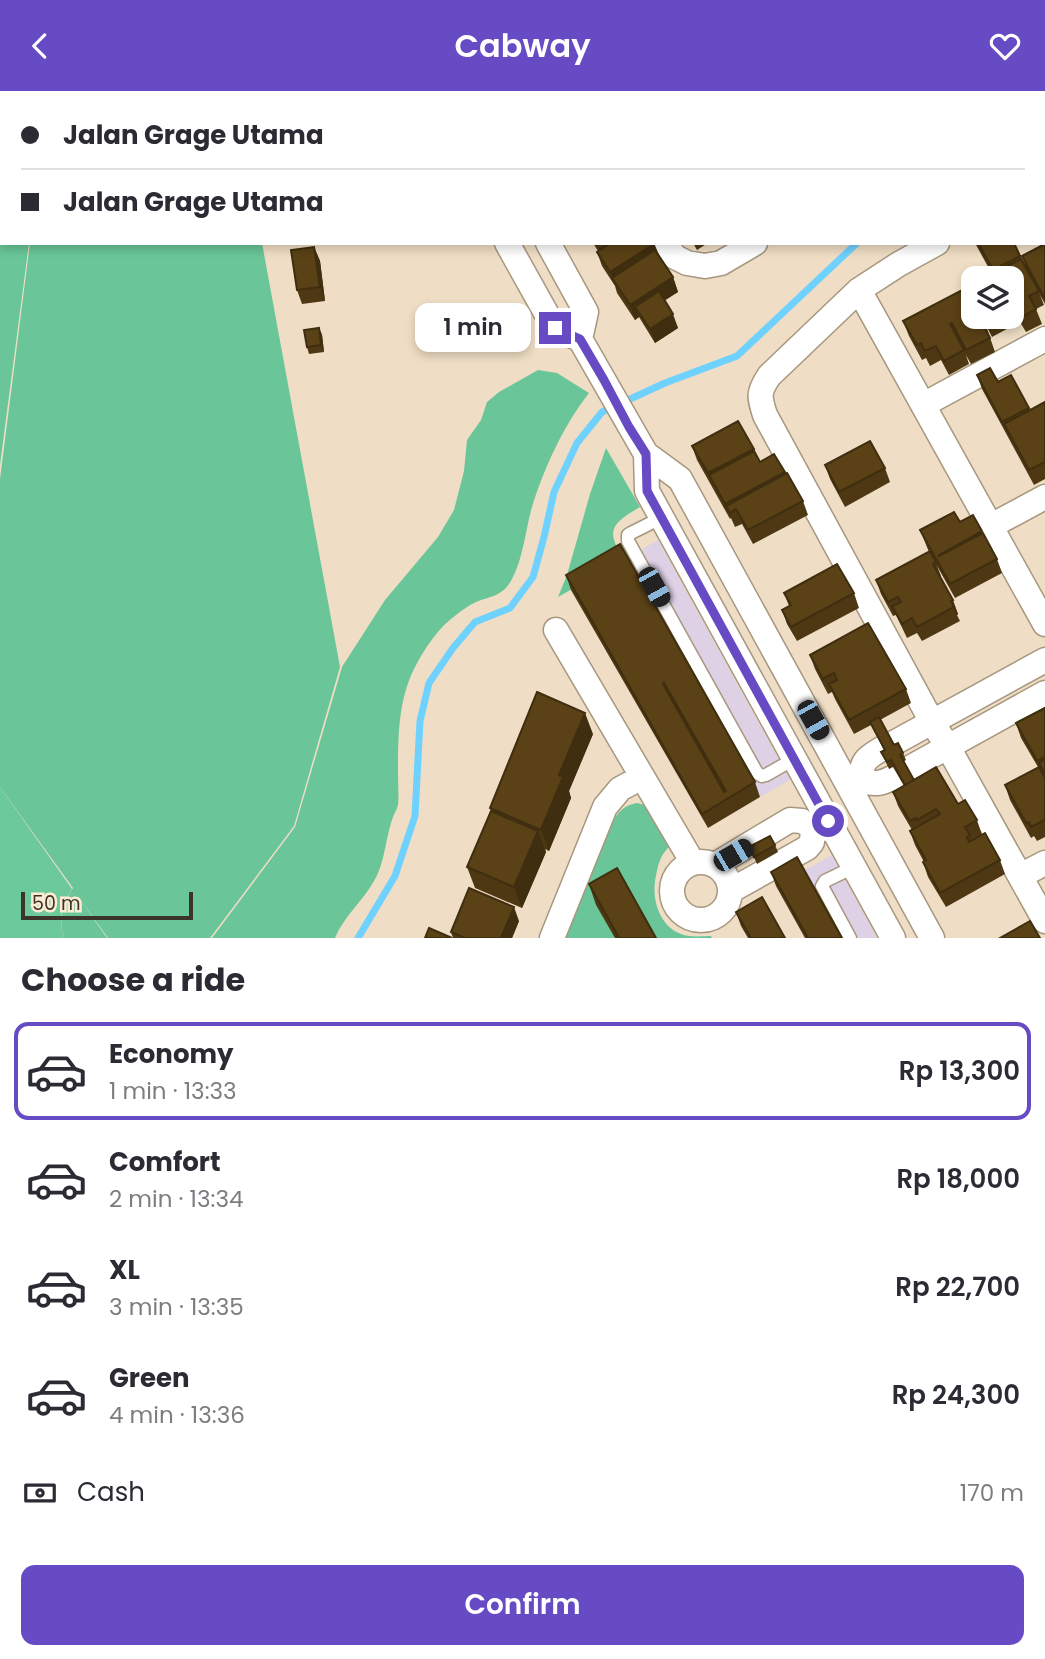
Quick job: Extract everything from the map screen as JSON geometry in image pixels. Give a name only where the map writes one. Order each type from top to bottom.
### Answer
[{"type":"street","points":[[508,245],[555,328],[580,339],[646,454],[680,479],[855,782],[932,938]]},
{"type":"street","points":[[549,245],[586,312],[580,339]]},
{"type":"street","points":[[666,245],[675,257],[687,263],[705,266],[721,263],[752,245]]},
{"type":"street","points":[[933,245],[859,290],[769,376],[760,392],[760,399],[765,415],[1045,921]]},
{"type":"street","points":[[859,290],[1045,624]]},
{"type":"street","points":[[923,405],[1045,339]]},
{"type":"street","points":[[646,454],[647,491],[794,759],[821,825],[853,867],[893,938]]},
{"type":"street","points":[[991,526],[1045,497]]},
{"type":"street","points":[[556,630],[642,777],[704,864],[723,872],[729,881],[729,902],[723,911],[720,927],[688,917],[678,908],[672,895],[674,881],[681,870],[704,864],[790,821],[821,825]]},
{"type":"street","points":[[730,891],[807,848],[821,825],[855,782],[863,763],[870,756],[1045,660]]},
{"type":"street","points":[[855,782],[884,782],[1045,693]]},
{"type":"street","points":[[552,938],[606,807],[620,789],[642,777]]},
{"type":"street","points":[[1020,876],[1045,863]]},
{"type":"lane","points":[[661,518],[628,535],[628,541],[757,773],[766,775],[794,759]]},
{"type":"lane","points":[[850,938],[822,886],[825,881],[853,867]]},
{"type":"shaded area","points":[[658,540],[790,780],[734,812],[598,574]]},
{"type":"shaded area","points":[[832,855],[877,938],[805,938],[776,886]]},
{"type":"green space","points":[[0,245],[29,245],[0,465]]},
{"type":"green space","points":[[30,245],[262,245],[340,667],[294,826],[210,938],[108,938],[77,895],[107,938],[64,938],[62,912],[73,888],[0,787],[0,479]]},
{"type":"green space","points":[[538,370],[557,373],[589,393],[563,433],[542,477],[519,561],[508,585],[500,593],[472,604],[449,620],[432,639],[414,669],[400,720],[398,805],[374,881],[335,938],[212,938],[295,827],[342,667],[385,600],[438,537],[454,510],[464,471],[467,440],[481,420],[487,402]]},
{"type":"green space","points":[[606,448],[640,507],[617,523],[614,529],[615,541],[625,559],[558,597],[567,575]]},
{"type":"green space","points":[[0,787],[72,889],[62,912],[64,938],[0,938]]},
{"type":"green space","points":[[637,803],[645,805],[670,846],[661,858],[655,881],[655,899],[661,916],[672,929],[680,933],[712,938],[563,938],[612,821],[625,807]]},
{"type":"building","points":[[607,245],[652,245],[610,272],[597,252]]},
{"type":"building","points":[[979,245],[1015,245],[1020,256],[1001,266],[991,266]]},
{"type":"building","points":[[1045,245],[1045,299],[1022,256]]},
{"type":"building","points":[[314,247],[320,287],[297,290],[291,250]]},
{"type":"building","points":[[655,250],[673,277],[630,305],[612,278]]},
{"type":"building","points":[[1021,259],[1039,291],[1029,296],[1036,309],[1024,316],[1024,266],[1007,266]]},
{"type":"building","points":[[659,291],[673,314],[650,329],[635,307]]},
{"type":"building","points":[[961,291],[961,329],[985,329],[990,338],[966,350],[952,323],[950,324],[964,350],[944,361],[936,346],[925,351],[921,343],[917,345],[903,321]]},
{"type":"building","points":[[319,328],[321,345],[307,347],[304,330]]},
{"type":"building","points":[[990,368],[998,382],[1011,375],[1029,408],[1002,422],[977,375]]},
{"type":"building","points":[[1045,402],[1045,462],[1029,470],[1004,424]]},
{"type":"building","points":[[738,421],[754,449],[708,473],[692,446]]},
{"type":"building","points":[[870,441],[885,468],[839,492],[825,465]]},
{"type":"building","points":[[754,451],[760,462],[774,454],[785,472],[725,504],[709,475]]},
{"type":"building","points":[[787,473],[803,501],[748,530],[736,509],[730,513],[726,506]]},
{"type":"building","points":[[954,512],[960,522],[973,515],[982,531],[939,556],[983,533],[997,559],[950,584],[920,530]]},
{"type":"building","points":[[620,544],[755,782],[702,814],[566,575]],"holes":[[[664,683],[726,791],[724,792]]]},
{"type":"building","points":[[930,551],[936,562],[933,564],[953,600],[951,601],[954,607],[917,627],[912,618],[902,624],[892,606],[901,602],[898,597],[888,602],[876,580]]},
{"type":"building","points":[[837,564],[854,593],[791,627],[782,610],[791,605],[784,593]]},
{"type":"building","points":[[868,623],[906,689],[849,720],[829,684],[837,680],[834,673],[823,679],[810,655]]},
{"type":"building","points":[[537,692],[585,713],[559,775],[563,777],[541,830],[490,808]]},
{"type":"building","points":[[1045,708],[1045,757],[1037,761],[1016,723]]},
{"type":"building","points":[[879,717],[894,745],[898,743],[903,753],[900,755],[914,780],[905,785],[891,760],[887,762],[881,752],[885,750],[870,722]]},
{"type":"building","points":[[1045,759],[1045,774],[1039,763]]},
{"type":"building","points":[[936,767],[958,804],[965,800],[977,820],[965,827],[970,835],[967,837],[969,842],[985,833],[1000,860],[940,893],[910,831],[940,814],[936,809],[910,821],[893,792]]},
{"type":"building","points":[[1039,767],[1045,778],[1045,820],[1031,827],[1029,822],[1026,823],[1005,785]]},
{"type":"building","points":[[491,811],[538,831],[514,887],[467,867]]},
{"type":"building","points":[[770,836],[775,845],[754,857],[749,847]]},
{"type":"building","points":[[797,857],[842,938],[808,938],[771,872]]},
{"type":"building","points":[[617,868],[656,938],[619,938],[589,884]]},
{"type":"building","points":[[469,888],[514,907],[501,938],[465,938],[451,932]]},
{"type":"building","points":[[762,897],[785,938],[751,938],[736,912]]},
{"type":"building","points":[[1030,921],[1040,938],[1000,938]]},
{"type":"building","points":[[429,928],[452,938],[425,938]]},
{"type":"waterway","points":[[358,938],[395,876],[415,816],[420,721],[429,683],[475,622],[510,608],[533,577],[554,492],[577,443],[602,412],[665,383],[737,356],[855,245]]},
{"type":"route","points":[[555,328],[580,339],[646,454],[647,491],[828,821]]}]
